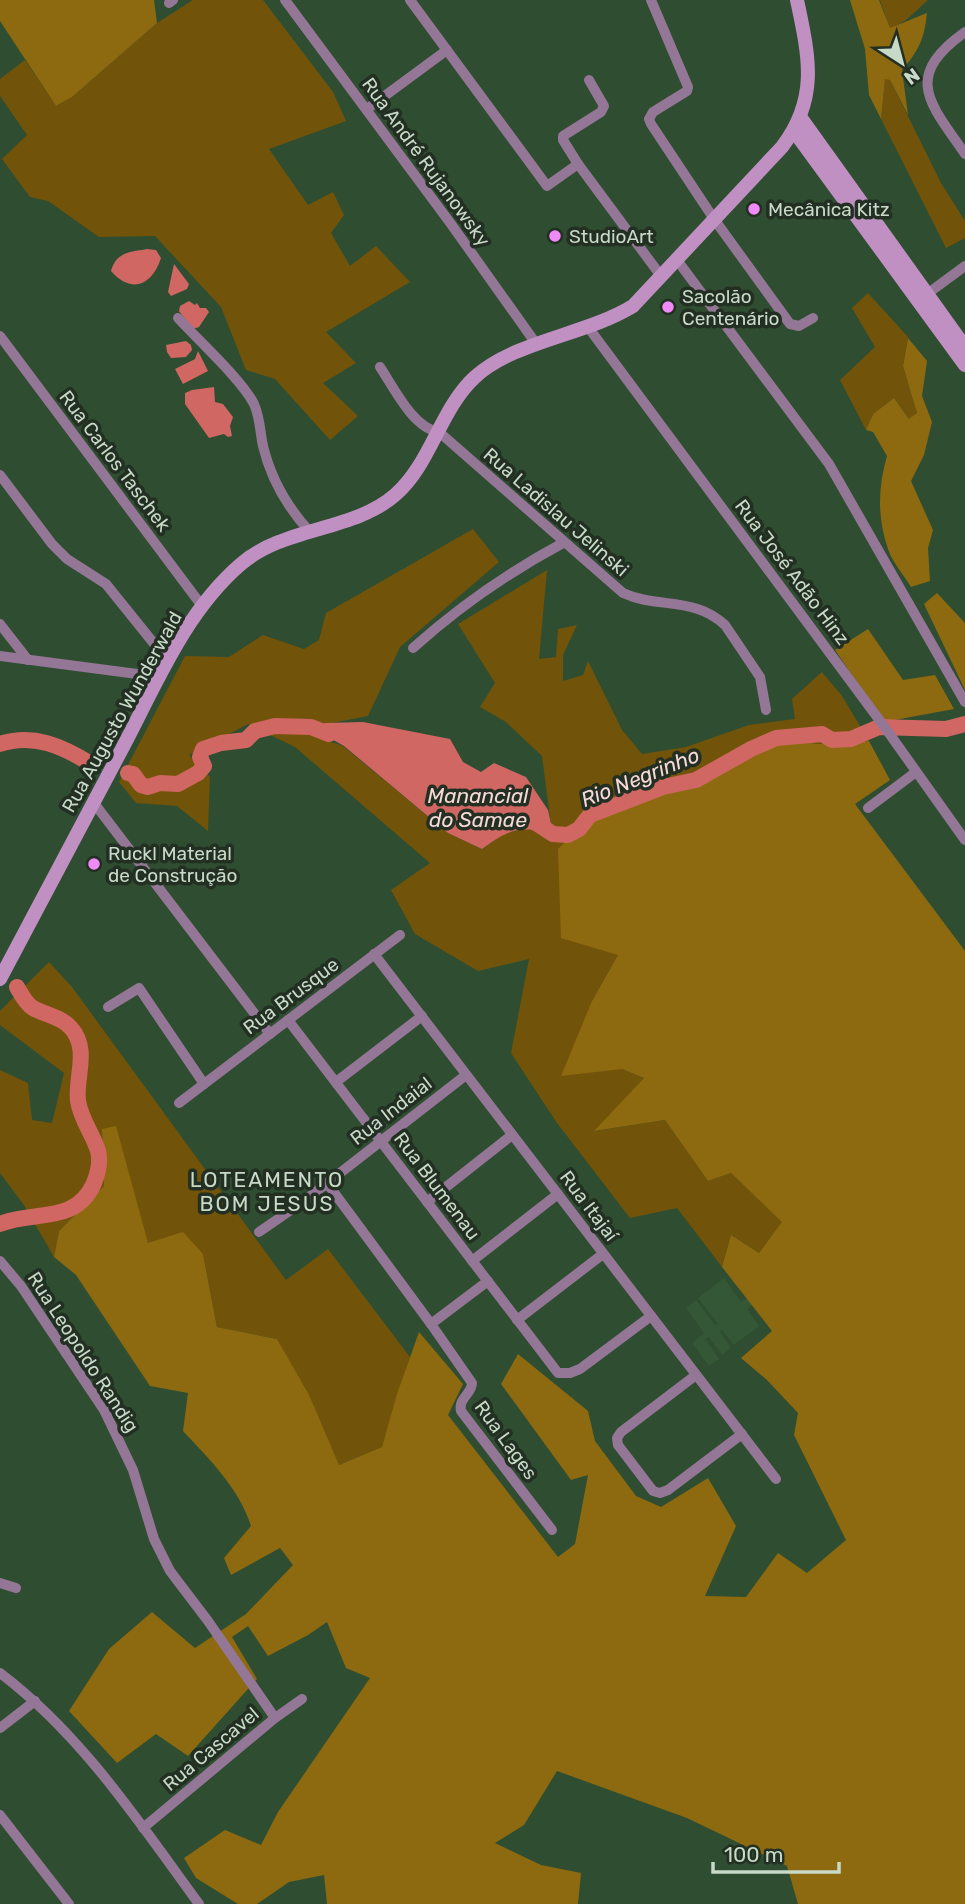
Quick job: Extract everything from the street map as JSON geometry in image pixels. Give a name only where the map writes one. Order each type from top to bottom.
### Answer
[{"type":"main road","name":"Rua Augusto Wunderwald","points":[[0,979],[168,661],[202,606],[229,574],[247,559],[281,541],[369,512],[395,495],[414,473],[460,395],[478,374],[537,345],[588,327],[634,306],[772,158],[797,124],[809,78],[808,57],[797,0]]},
{"type":"main road","points":[[797,124],[922,296],[965,365]]},
{"type":"main road","points":[[922,296],[965,346]]},
{"type":"street","name":"Rua André Rujanowsky","points":[[285,0],[537,345]]},
{"type":"street","points":[[410,0],[547,186],[578,164]]},
{"type":"street","points":[[651,0],[688,87],[687,91],[653,112],[649,119],[651,124],[714,219],[790,324],[799,326],[813,318]]},
{"type":"street","points":[[965,32],[941,50],[928,76],[927,90],[934,110],[961,141],[965,154]]},
{"type":"street","points":[[366,109],[447,50]]},
{"type":"street","points":[[589,80],[604,106],[601,112],[563,136],[563,140],[661,276]]},
{"type":"street","points":[[677,260],[829,464],[965,702]]},
{"type":"street","points":[[922,296],[965,266]]},
{"type":"street","points":[[178,318],[247,392],[258,414],[263,446],[272,474],[292,512],[310,531]]},
{"type":"street","name":"Rua José Adão Hinz","points":[[588,327],[965,840]]},
{"type":"street","name":"Rua Carlos Taschek","points":[[0,336],[202,606]]},
{"type":"street","name":"Rua Ladislau Jelinski","points":[[380,367],[417,421],[430,430],[439,432],[623,593],[631,597],[680,603],[708,612],[725,625],[760,677],[766,710]]},
{"type":"street","points":[[0,475],[52,544],[67,559],[106,584],[168,661]]},
{"type":"street","points":[[413,648],[475,596],[563,543]]},
{"type":"street","points":[[0,624],[28,660]]},
{"type":"street","points":[[0,656],[159,677]]},
{"type":"street","points":[[868,808],[916,772]]},
{"type":"street","points":[[94,803],[270,1034]]},
{"type":"street","name":"Rua Brusque","points":[[179,1103],[400,935]]},
{"type":"street","name":"Rua Itajaí","points":[[374,954],[776,1479]]},
{"type":"street","points":[[108,1007],[139,988],[204,1084]]},
{"type":"street","points":[[336,1083],[422,1016]]},
{"type":"street","name":"Rua Blumenau","points":[[288,1020],[558,1373],[570,1374],[580,1369],[651,1316]]},
{"type":"street","name":"Rua Indaial","points":[[259,1232],[466,1075]]},
{"type":"street","points":[[427,1202],[512,1135]]},
{"type":"street","points":[[327,1183],[431,1324],[488,1281]]},
{"type":"street","points":[[472,1261],[558,1195]]},
{"type":"street","points":[[517,1320],[603,1254]]},
{"type":"street","name":"Rua Leopoldo Randig","points":[[0,1261],[21,1286],[104,1410],[133,1470],[154,1539],[170,1571],[275,1718]]},
{"type":"street","name":"Rua Lages","points":[[431,1324],[472,1382],[472,1387],[461,1401],[461,1411],[552,1530]]},
{"type":"street","points":[[696,1375],[621,1432],[617,1438],[618,1445],[653,1491],[660,1493],[668,1490],[742,1434]]},
{"type":"street","points":[[0,1583],[16,1588]]},
{"type":"street","points":[[0,1673],[35,1700],[63,1728],[143,1828],[199,1904]]},
{"type":"street","name":"Rua Cascavel","points":[[143,1828],[275,1718],[302,1699]]},
{"type":"street","points":[[0,1728],[35,1700]]},
{"type":"street","points":[[0,1815],[69,1904]]},
{"type":"shaded area","points":[[0,0],[154,0],[157,23],[72,97],[56,106],[0,21]]},
{"type":"shaded area","points":[[193,0],[263,0],[333,92],[346,121],[269,149],[308,205],[333,192],[344,215],[331,233],[350,266],[376,246],[410,282],[326,332],[356,363],[323,383],[358,416],[330,440],[275,379],[246,370],[221,307],[155,236],[99,237],[48,201],[30,197],[2,159],[27,135],[0,96],[0,79],[25,60],[56,106],[72,97],[157,23]]},
{"type":"shaded area","points":[[850,0],[879,0],[890,28],[927,13],[920,44],[902,70],[908,115],[890,80],[885,79],[881,119],[869,95],[865,49]]},
{"type":"shaded area","points":[[880,0],[928,0],[906,20],[890,29]]},
{"type":"shaded area","points":[[885,78],[890,80],[941,183],[965,221],[965,238],[946,248],[881,119]]},
{"type":"shaded area","points":[[868,293],[908,337],[903,366],[917,413],[910,420],[894,398],[873,414],[866,430],[840,380],[875,347],[852,308]]},
{"type":"shaded area","points":[[908,338],[927,361],[922,396],[932,422],[924,455],[911,481],[933,530],[928,548],[930,581],[911,587],[895,564],[884,537],[880,491],[887,456],[873,432],[866,430],[873,414],[894,398],[909,419],[917,413],[903,366]]},
{"type":"shaded area","points":[[473,529],[499,562],[400,647],[368,716],[296,730],[343,746],[448,833],[482,849],[505,833],[530,828],[552,833],[542,756],[506,722],[480,707],[495,683],[458,624],[547,570],[539,659],[556,657],[558,629],[577,625],[563,655],[563,681],[583,675],[588,661],[622,730],[642,754],[686,747],[749,725],[795,719],[792,699],[822,672],[842,696],[869,741],[819,744],[761,737],[700,771],[606,802],[618,955],[592,1001],[622,1069],[644,1078],[595,1131],[665,1120],[708,1181],[731,1173],[783,1222],[759,1253],[731,1235],[722,1267],[677,1208],[630,1218],[557,1123],[511,1053],[529,959],[478,971],[415,934],[391,890],[430,863],[295,747],[248,724],[189,755],[210,777],[208,831],[177,806],[136,803],[119,782],[185,656],[229,657],[263,635],[304,649],[319,640],[326,613]]},
{"type":"shaded area","points":[[937,593],[965,623],[965,690],[924,604]]},
{"type":"shaded area","points":[[868,629],[903,680],[935,675],[954,709],[884,722],[835,650]]},
{"type":"shaded area","points":[[761,737],[819,744],[869,741],[890,780],[855,804],[965,951],[965,1904],[798,1904],[787,1866],[687,1818],[557,1771],[524,1825],[495,1843],[541,1865],[581,1873],[578,1904],[327,1904],[324,1875],[289,1882],[257,1904],[238,1904],[196,1878],[184,1858],[225,1830],[261,1845],[278,1812],[370,1678],[346,1668],[327,1622],[268,1656],[248,1626],[232,1637],[257,1679],[188,1756],[156,1734],[117,1763],[69,1711],[109,1649],[152,1612],[195,1648],[246,1614],[293,1565],[280,1548],[231,1575],[224,1558],[251,1526],[231,1487],[183,1431],[188,1393],[150,1386],[76,1275],[54,1257],[59,1231],[104,1186],[102,1129],[116,1126],[148,1243],[183,1232],[203,1254],[217,1327],[277,1339],[309,1395],[339,1465],[382,1447],[419,1332],[463,1384],[448,1415],[558,1557],[575,1544],[588,1475],[571,1480],[501,1384],[518,1354],[588,1411],[595,1441],[636,1496],[661,1507],[708,1478],[736,1526],[705,1596],[746,1597],[778,1553],[807,1573],[846,1540],[794,1435],[798,1413],[767,1380],[741,1358],[772,1331],[722,1267],[731,1235],[759,1253],[782,1222],[731,1173],[708,1181],[665,1120],[594,1131],[644,1078],[622,1069],[561,1076],[592,1001],[618,955],[561,938],[558,849],[606,802],[700,771]]},
{"type":"shaded area","points":[[49,962],[72,987],[286,1280],[328,1249],[410,1357],[382,1447],[339,1465],[277,1339],[217,1327],[203,1254],[148,1243],[102,1130],[104,1186],[59,1231],[54,1257],[24,1205],[0,1173],[0,1070],[28,1083],[32,1120],[52,1123],[64,1073],[0,1025],[0,1011]]},
{"type":"shaded area","points":[[724,1278],[741,1302],[747,1298],[752,1305],[747,1309],[759,1326],[734,1345],[722,1330],[720,1332],[731,1348],[722,1355],[709,1337],[705,1339],[719,1359],[709,1366],[692,1343],[704,1333],[686,1308],[696,1300],[715,1325],[718,1324],[698,1298]]},
{"type":"water","points":[[147,249],[156,250],[161,258],[152,275],[140,284],[126,283],[111,271],[120,256]]},
{"type":"water","points":[[174,264],[189,284],[187,289],[171,296],[168,292]]},
{"type":"water","points":[[189,301],[195,305],[197,303],[200,308],[206,308],[209,312],[199,327],[193,329],[179,311],[180,306]]},
{"type":"water","points":[[186,341],[192,350],[186,357],[171,358],[166,345]]},
{"type":"water","points":[[198,351],[208,371],[183,384],[175,369],[195,359]]},
{"type":"water","points":[[214,387],[215,402],[223,404],[233,417],[230,426],[232,436],[224,434],[209,438],[185,404],[185,393]]},
{"type":"water","name":"Manancial do Samae","points":[[363,722],[450,739],[463,762],[481,772],[494,763],[526,777],[548,810],[553,833],[515,831],[482,849],[448,833],[344,746],[310,727],[326,723]]},
{"type":"waterway","name":"Rio Negrinho","points":[[536,823],[553,834],[568,835],[579,829],[590,815],[663,787],[696,780],[776,738],[822,734],[832,740],[851,739],[879,727],[946,729],[965,724]]},
{"type":"waterway","name":"Rio Negrinho","points":[[128,773],[133,774],[141,785],[148,787],[160,783],[178,784],[198,773],[204,766],[200,757],[203,749],[221,743],[246,740],[255,731],[275,726],[311,727],[329,734]]},
{"type":"waterway","name":"Rio Negrinho","points":[[0,744],[24,740],[47,743],[91,764]]},
{"type":"waterway","name":"Rio Negrinho","points":[[0,1224],[53,1214],[76,1205],[94,1183],[99,1163],[98,1151],[78,1101],[81,1054],[77,1036],[63,1021],[30,1006],[17,987]]},
{"type":"place","name":"Mecânica Kitz","points":[[754,209]]},
{"type":"place","name":"StudioArt","points":[[555,236]]},
{"type":"place","name":"Sacolão Centenário","points":[[668,307]]},
{"type":"place","name":"Ruckl Material de Construção","points":[[94,864]]},
{"type":"district","name":"LOTEAMENTO BOM JESUS","points":[[267,1191]]}]
